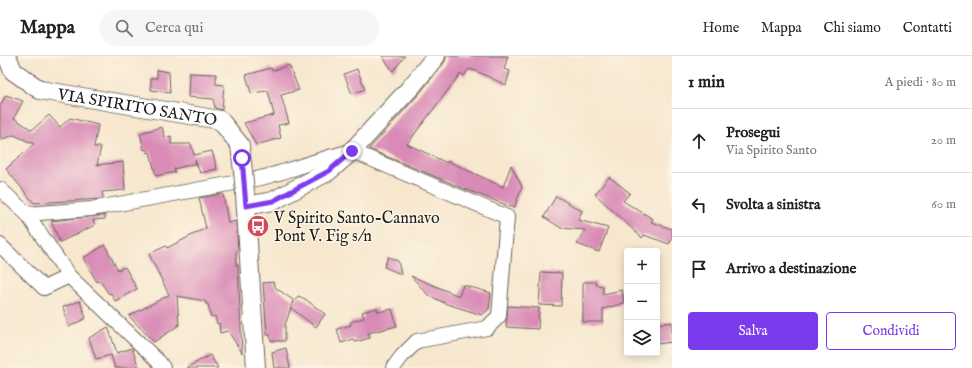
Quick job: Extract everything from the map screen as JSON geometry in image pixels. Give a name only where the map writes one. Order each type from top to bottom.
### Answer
[{"type":"street","name":"VIA SPIRITO SANTO","points":[[7,56],[13,71],[40,90],[220,120],[240,145],[246,199],[256,368]]},
{"type":"street","points":[[246,199],[273,201],[329,171],[352,151],[411,87],[436,56]]},
{"type":"street","points":[[27,214],[91,209],[249,180],[279,174],[333,155],[352,151],[507,217],[499,316],[487,328],[418,341],[402,356],[393,368]]},
{"type":"street","points":[[0,189],[27,214],[69,276],[159,362],[163,368]]},
{"type":"street","points":[[1,247],[44,288],[69,276]]},
{"type":"building","points":[[382,56],[405,56],[393,71]]},
{"type":"building","points":[[447,56],[508,56],[504,69],[510,71],[506,85],[469,69],[464,76],[461,73],[407,144],[447,163],[448,161],[503,187],[511,165],[522,187],[514,208],[369,149],[419,94],[444,63]]},
{"type":"building","points":[[289,65],[299,90],[281,95],[289,123],[278,125],[281,138],[256,145],[244,123],[274,115],[268,91],[251,93],[246,75],[271,68],[272,71]]},
{"type":"building","points":[[357,69],[365,89],[352,94],[344,74]]},
{"type":"building","points":[[157,70],[169,72],[170,93],[151,90],[151,78],[157,78]]},
{"type":"building","points":[[189,73],[216,74],[216,84],[224,85],[222,110],[215,108],[213,99],[188,97]]},
{"type":"building","points":[[6,95],[23,101],[14,118],[32,130],[49,115],[60,127],[70,118],[98,125],[94,147],[101,147],[97,165],[123,162],[125,190],[102,192],[103,198],[100,199],[34,203],[6,169],[34,144],[14,135],[0,140],[0,106]]},
{"type":"building","points":[[162,127],[165,138],[171,136],[171,144],[191,144],[194,155],[212,151],[217,169],[200,173],[195,160],[196,163],[174,169],[175,172],[156,176],[150,152],[147,153],[146,149],[144,150],[140,133]]},
{"type":"building","points":[[609,177],[630,193],[623,201],[653,219],[651,222],[672,229],[672,239],[669,244],[644,235],[642,238],[595,194]]},
{"type":"building","points":[[223,194],[228,223],[236,221],[238,249],[236,252],[236,265],[238,265],[242,353],[228,331],[220,333],[219,323],[217,324],[215,316],[211,317],[208,304],[206,304],[205,301],[177,296],[179,325],[154,342],[129,316],[169,295],[149,254],[166,246],[167,248],[206,228],[199,198]]},
{"type":"building","points":[[556,196],[582,211],[578,220],[608,228],[599,252],[577,244],[585,230],[561,228],[544,217]]},
{"type":"building","points":[[105,215],[105,219],[93,220],[95,225],[60,242],[51,221]]},
{"type":"building","points":[[105,245],[118,270],[125,267],[137,289],[115,301],[111,293],[109,294],[100,281],[97,282],[83,258]]},
{"type":"building","points":[[388,257],[398,261],[401,274],[384,267]]},
{"type":"building","points":[[541,272],[562,273],[561,306],[539,305]]},
{"type":"building","points":[[411,276],[459,296],[463,285],[491,293],[489,309],[482,315],[447,304],[428,295]]},
{"type":"building","points":[[273,282],[276,288],[293,300],[291,307],[298,296],[305,299],[325,314],[316,327],[291,308],[285,325],[285,341],[271,341],[270,335],[267,335],[263,283]]},
{"type":"building","points":[[583,282],[596,282],[596,285],[603,286],[603,294],[622,290],[624,303],[603,309],[603,322],[583,322]]},
{"type":"building","points":[[80,301],[86,318],[69,327],[63,307]]},
{"type":"building","points":[[508,306],[539,308],[538,329],[506,327]]},
{"type":"building","points":[[377,308],[378,312],[392,309],[397,326],[368,333],[370,338],[355,342],[354,339],[341,343],[337,329],[351,325],[350,322],[364,318],[362,312]]},
{"type":"building","points":[[672,322],[672,342],[660,344],[660,324]]},
{"type":"building","points":[[108,327],[117,353],[132,348],[139,368],[115,368],[111,355],[96,359],[89,338]]},
{"type":"building","points":[[286,348],[290,368],[274,368],[272,352]]},
{"type":"building","points":[[210,355],[218,368],[186,368]]},
{"type":"place","name":"V Spirito Santo-Cannavo Pont V. Fig s/n","points":[[258,226]]},
{"type":"route","points":[[242,158],[246,206],[273,201],[329,171],[352,151]]}]
